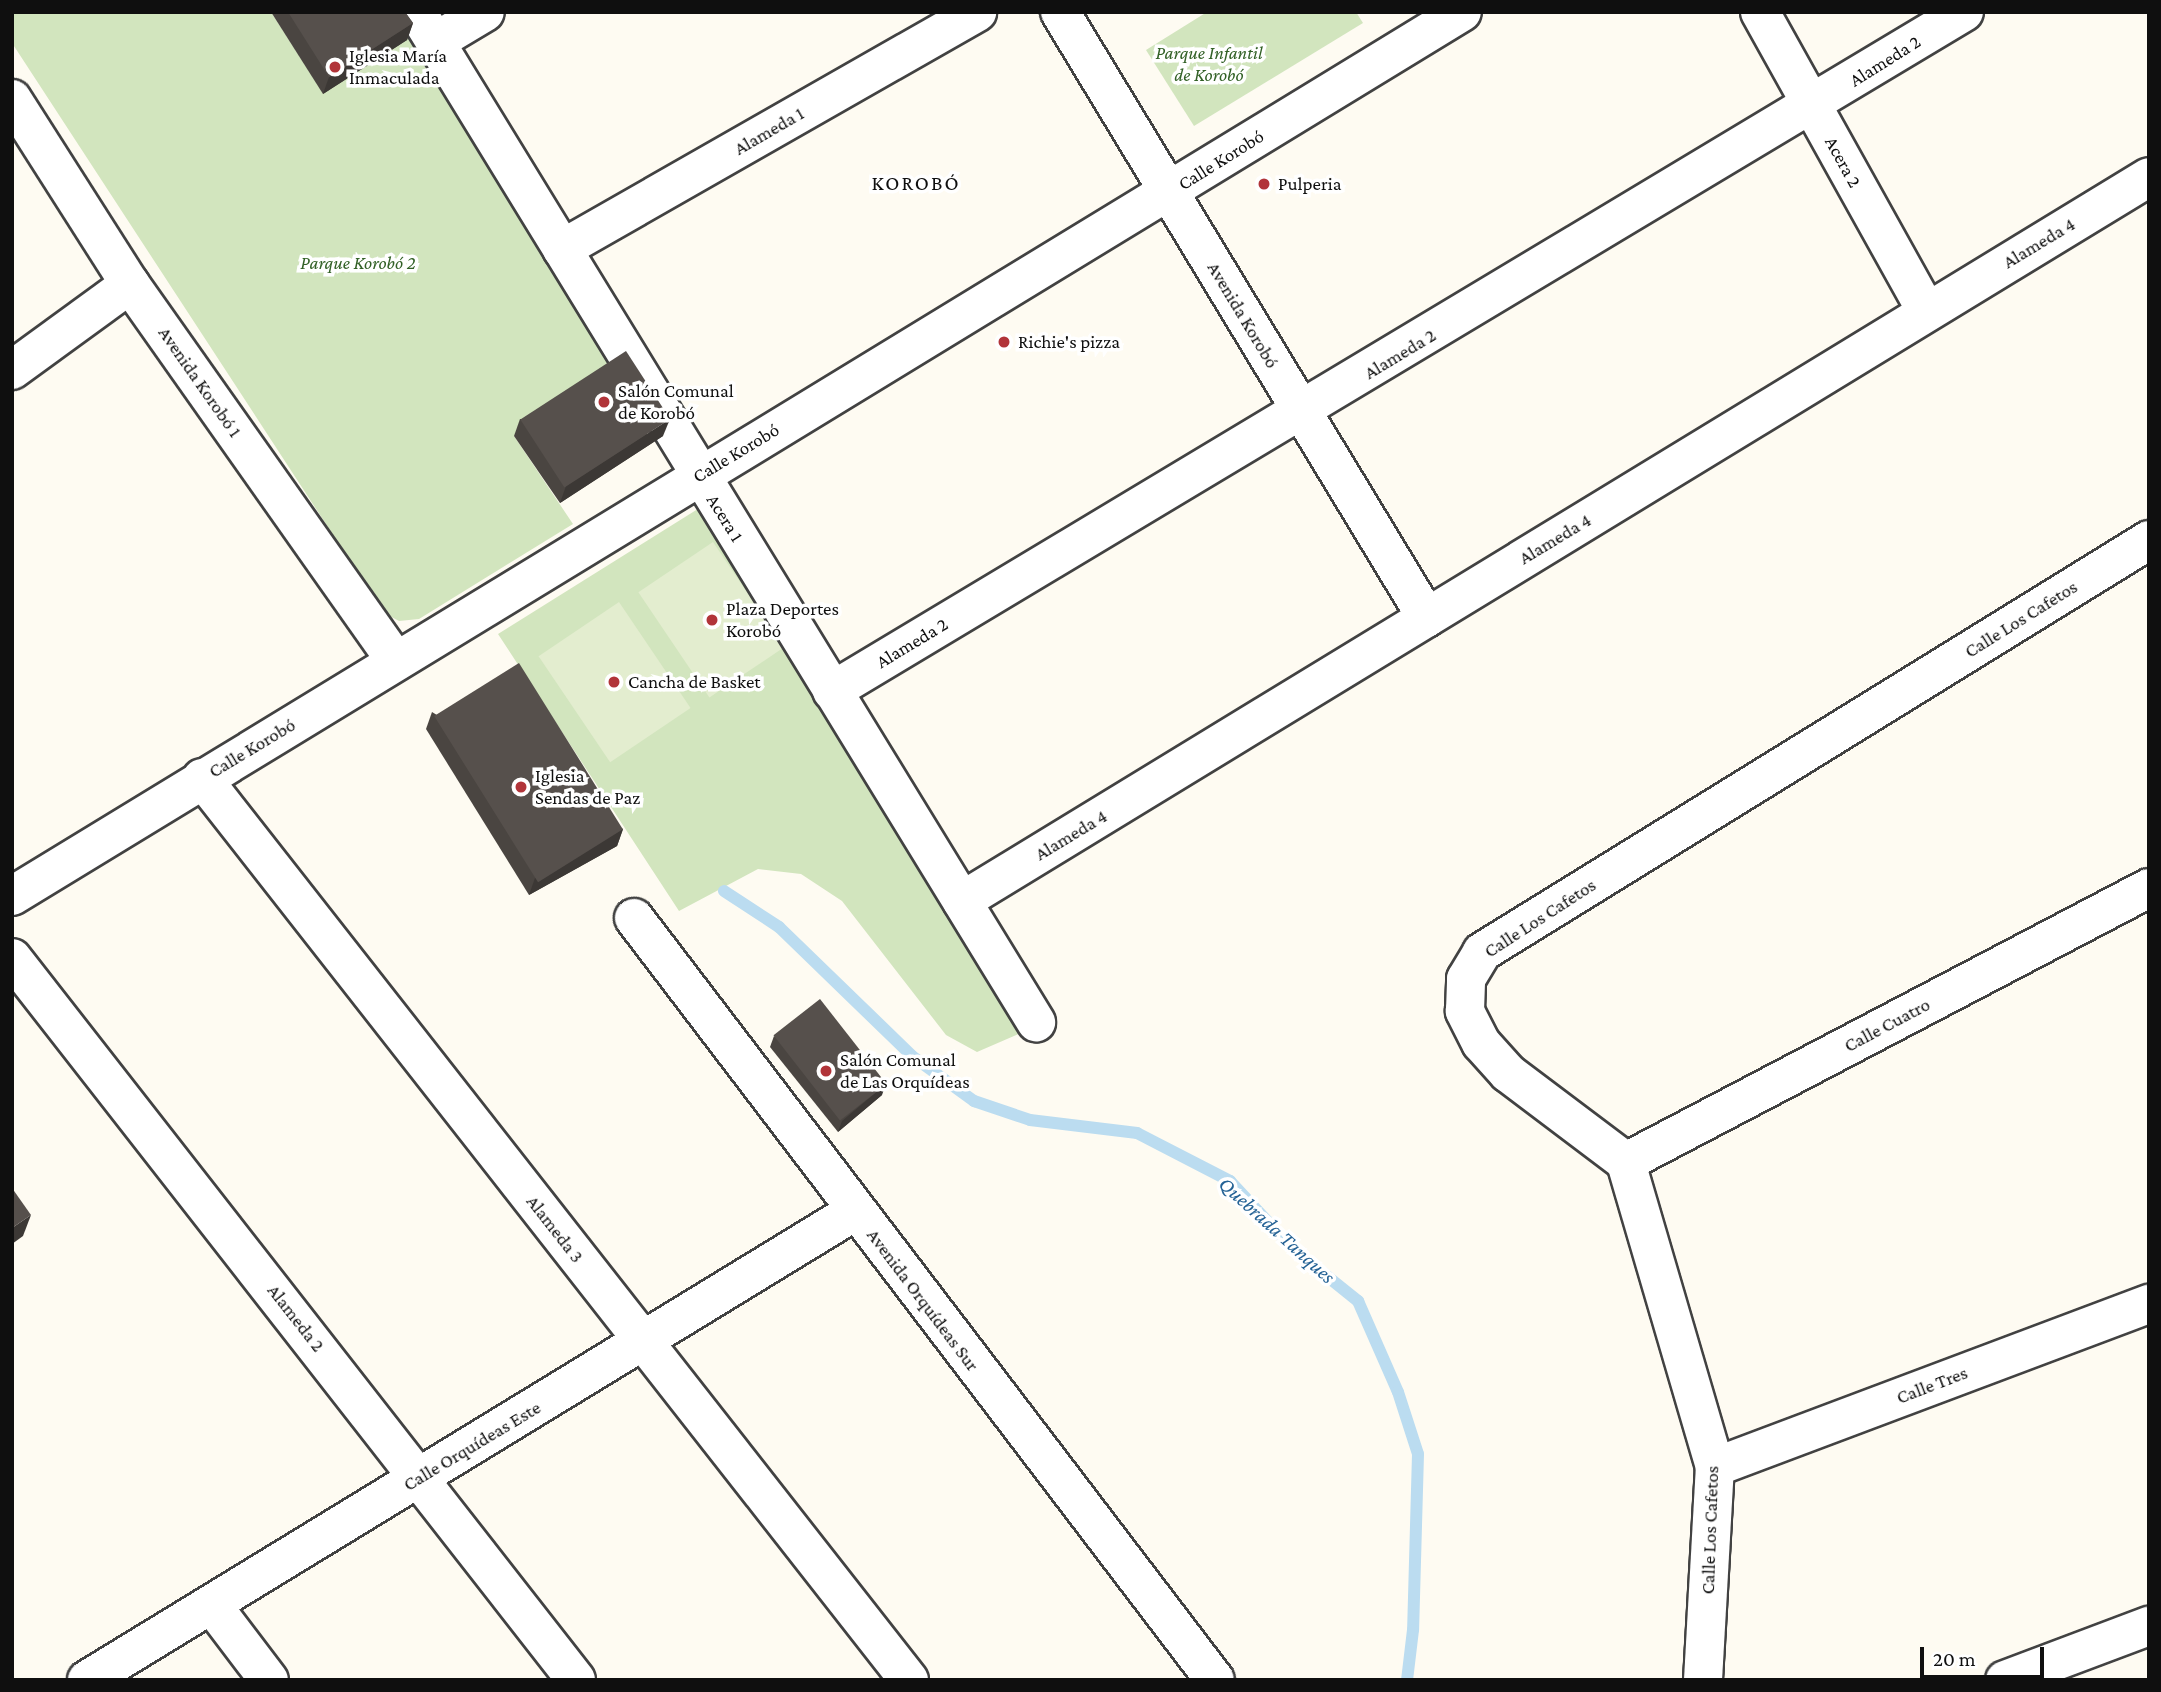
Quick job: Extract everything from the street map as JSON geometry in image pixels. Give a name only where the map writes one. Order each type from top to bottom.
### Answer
[{"type":"street","points":[[426,27],[485,12]]},
{"type":"street","name":"Alameda 1","points":[[562,249],[977,12]]},
{"type":"street","name":"Avenida Korobó","points":[[1060,12],[1427,618]]},
{"type":"street","name":"Calle Korobó","points":[[12,896],[1462,12]]},
{"type":"street","name":"Acera 2","points":[[1760,12],[1927,312]]},
{"type":"street","name":"Alameda 2","points":[[832,691],[1812,107],[1965,12]]},
{"type":"street","name":"Acera 1","points":[[426,27],[1036,1022]]},
{"type":"street","name":"Avenida Korobó 1","points":[[12,99],[130,284],[396,660]]},
{"type":"street","name":"Alameda 4","points":[[962,901],[2149,177]]},
{"type":"street","points":[[12,370],[130,284]]},
{"type":"street","name":"Calle Los Cafetos","points":[[1703,1680],[1715,1467],[1626,1162],[1508,1073],[1480,1043],[1465,1011],[1466,979],[1482,952],[2149,540]]},
{"type":"street","name":"Alameda 3","points":[[202,778],[909,1680]]},
{"type":"street","name":"Calle Cuatro","points":[[1626,1162],[2149,888]]},
{"type":"street","name":"Avenida Orquídeas Sur","points":[[634,918],[1214,1680]]},
{"type":"street","name":"Alameda 2","points":[[12,958],[422,1477],[576,1680]]},
{"type":"street","name":"Calle Orquídeas Este","points":[[88,1680],[855,1211]]},
{"type":"street","name":"Calle Tres","points":[[1715,1467],[2149,1304]]},
{"type":"street","points":[[212,1605],[269,1680]]},
{"type":"street","points":[[2005,1680],[2149,1626]]},
{"type":"green space","name":"Parque Korobó 2","points":[[17,12],[271,12],[323,93],[402,12],[620,368],[514,436],[573,524],[419,619],[399,621],[384,613],[12,43],[12,15]]},
{"type":"green space","name":"Parque Infantil de Korobó","points":[[1207,12],[1356,12],[1363,23],[1194,126],[1146,50]]},
{"type":"green space","points":[[709,502],[1030,1029],[977,1052],[946,1035],[842,901],[801,874],[758,869],[679,911],[498,634]]},
{"type":"green space","name":"Plaza Deportes Korobó","points":[[713,542],[784,647],[709,698],[638,592]]},
{"type":"green space","name":"Cancha de Basket","points":[[619,602],[691,708],[610,762],[539,656]]},
{"type":"building","name":"Iglesia María Inmaculada","points":[[288,12],[405,12],[413,23],[329,77]]},
{"type":"building","name":"Salón Comunal de Korobó","points":[[626,351],[670,419],[564,488],[520,420]]},
{"type":"building","name":"Iglesia Sendas de Paz","points":[[519,663],[623,829],[538,882],[434,716]]},
{"type":"building","name":"Salón Comunal de Las Orquídeas","points":[[820,999],[886,1084],[840,1120],[774,1035]]},
{"type":"building","points":[[12,1188],[31,1215],[12,1228]]},
{"type":"waterway","name":"Quebrada Tanques","points":[[724,891],[779,927],[912,1056],[974,1101],[1030,1120],[1137,1133],[1230,1181],[1292,1248],[1358,1301],[1398,1392],[1418,1454],[1413,1630],[1407,1680]]},
{"type":"place","name":"Iglesia María Inmaculada","points":[[335,67]]},
{"type":"place","name":"Pulperia","points":[[1264,184]]},
{"type":"place","name":"Richie's pizza","points":[[1004,342]]},
{"type":"place","name":"Salón Comunal de Korobó","points":[[604,402]]},
{"type":"place","name":"Plaza Deportes Korobó","points":[[712,620]]},
{"type":"place","name":"Cancha de Basket","points":[[614,682]]},
{"type":"place","name":"Iglesia Sendas de Paz","points":[[521,787]]},
{"type":"place","name":"Salón Comunal de Las Orquídeas","points":[[826,1071]]},
{"type":"district","name":"KOROBÓ","points":[[916,183]]}]
